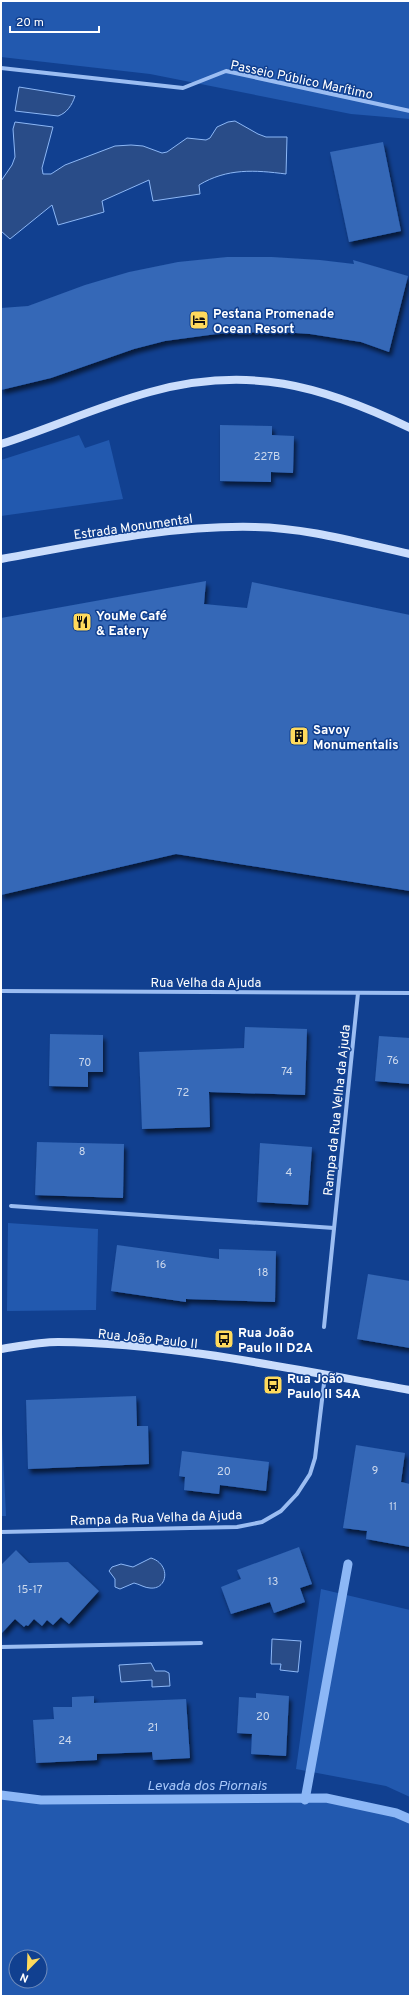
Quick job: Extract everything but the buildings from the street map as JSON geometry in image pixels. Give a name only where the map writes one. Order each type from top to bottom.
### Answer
[{"type":"street","name":"Passeio Público Marítimo","points":[[1,68],[182,88],[226,71],[410,112]]},
{"type":"street","points":[[1,444],[149,392],[181,384],[237,380],[265,381],[295,385],[331,395],[410,428]]},
{"type":"street","name":"Estrada Monumental","points":[[1,559],[179,529],[256,527],[302,531],[410,554]]},
{"type":"street","name":"Rua Velha da Ajuda","points":[[1,991],[410,993]]},
{"type":"street","name":"Rampa da Rua Velha da Ajuda","points":[[324,1328],[358,993]]},
{"type":"street","points":[[11,1206],[334,1228]]},
{"type":"street","name":"Rua João Paulo II","points":[[1,1349],[57,1342],[135,1347],[212,1356],[410,1390]]},
{"type":"street","name":"Rampa da Rua Velha da Ajuda","points":[[1,1532],[237,1527],[262,1522],[281,1511],[297,1494],[310,1474],[315,1458],[325,1375]]},
{"type":"street","points":[[1,1647],[201,1643]]},
{"type":"shaded area","points":[[1,1],[410,1],[410,119],[351,114],[150,74],[1,57]]},
{"type":"shaded area","points":[[19,87],[75,96],[69,108],[58,116],[15,111]]},
{"type":"shaded area","points":[[235,121],[266,137],[287,137],[286,174],[252,171],[231,173],[210,179],[199,185],[200,194],[153,201],[149,180],[102,201],[104,212],[58,225],[52,205],[10,239],[1,231],[1,181],[12,165],[15,157],[13,129],[15,122],[53,127],[42,168],[43,174],[51,174],[65,165],[115,146],[143,146],[162,153],[167,152],[187,138],[206,140],[210,138],[217,127],[228,122]]},
{"type":"shaded area","points":[[79,435],[85,448],[109,440],[123,499],[1,516],[1,460]]},
{"type":"shaded area","points":[[8,1223],[98,1229],[96,1310],[7,1311]]},
{"type":"shaded area","points":[[1,1413],[6,1516],[1,1516]]},
{"type":"shaded area","points":[[151,1558],[162,1566],[164,1571],[164,1581],[161,1585],[156,1588],[150,1588],[134,1583],[120,1589],[115,1587],[115,1579],[109,1571],[112,1567],[121,1564],[133,1567]]},
{"type":"shaded area","points":[[321,1589],[410,1610],[410,1797],[386,1786],[296,1769]]},
{"type":"shaded area","points":[[272,1639],[301,1641],[298,1672],[280,1670],[281,1664],[271,1664]]},
{"type":"shaded area","points":[[151,1663],[155,1671],[165,1671],[169,1673],[170,1686],[152,1687],[152,1680],[121,1682],[119,1665]]},
{"type":"shaded area","points":[[1,1797],[41,1802],[326,1800],[395,1814],[410,1822],[410,1996],[1,1996]]},
{"type":"waterway","points":[[305,1800],[348,1564]]},
{"type":"waterway","name":"Levada dos Piornais","points":[[1,1795],[41,1800],[326,1798],[396,1813],[410,1819]]},
{"type":"place","name":"Pestana Promenade Ocean Resort","points":[[199,320]]},
{"type":"place","name":"YouMe Café & Eatery","points":[[82,622]]},
{"type":"place","name":"Savoy Monumentalis","points":[[299,736]]},
{"type":"place","name":"Rua João Paulo II D2A","points":[[224,1339]]},
{"type":"place","name":"Rua João Paulo II S4A","points":[[273,1385]]}]
